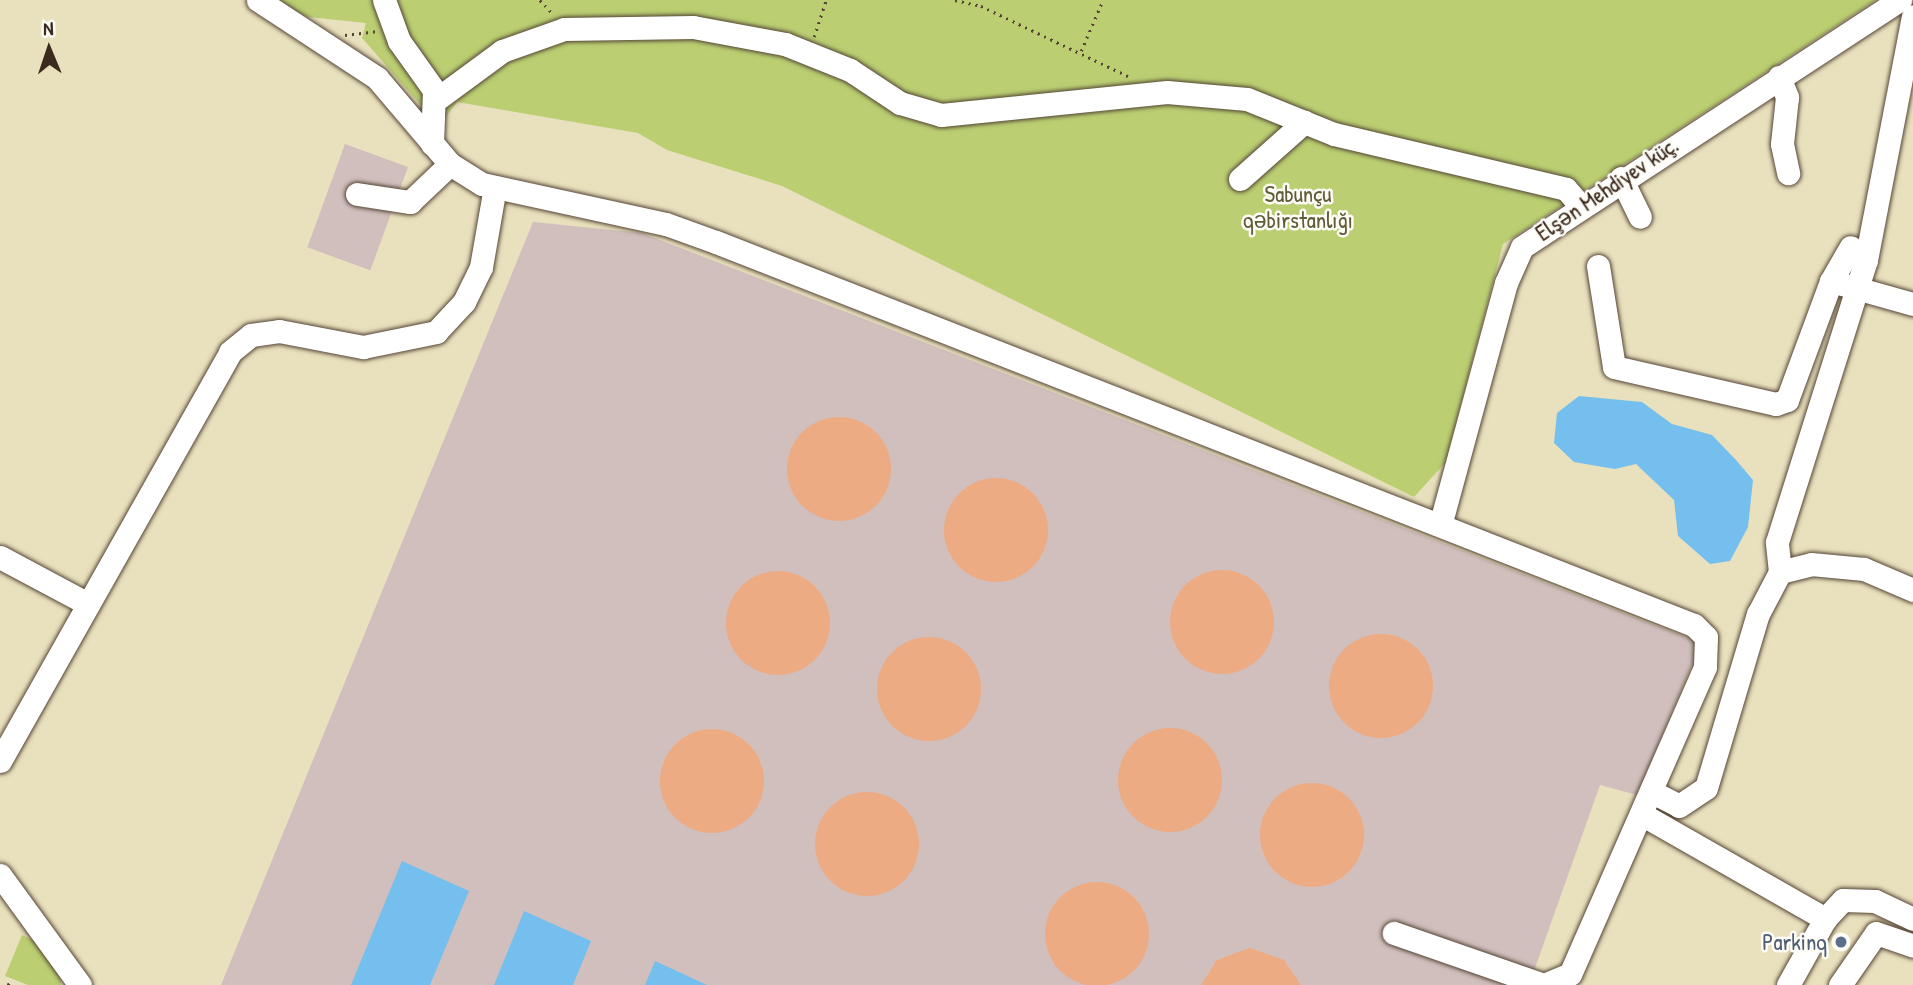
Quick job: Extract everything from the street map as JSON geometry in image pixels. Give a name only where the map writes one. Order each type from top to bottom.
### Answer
[{"type":"street","points":[[258,0],[330,44],[396,96],[450,164],[495,187],[666,224],[1680,616],[1706,637],[1706,667],[1582,960],[1558,983],[1537,983],[1394,933]]},
{"type":"street","points":[[384,0],[394,31],[437,99],[432,144]]},
{"type":"street","name":"Elşən Mehdiyev küç.","points":[[1441,522],[1512,262],[1530,240],[1779,77],[1902,1]]},
{"type":"street","points":[[1652,792],[1679,806],[1706,788],[1758,614],[1780,572],[1777,542],[1859,286],[1913,16]]},
{"type":"street","points":[[437,99],[502,51],[564,29],[693,27],[809,54],[900,103],[941,115],[1145,94],[1247,99],[1304,122],[1566,189],[1580,205]]},
{"type":"street","points":[[1779,77],[1787,97],[1782,144],[1788,173]]},
{"type":"street","points":[[1240,179],[1304,122]]},
{"type":"street","points":[[357,194],[410,202],[450,164]]},
{"type":"street","points":[[1622,178],[1640,217]]},
{"type":"street","points":[[0,761],[230,352],[251,335],[279,331],[363,347],[436,332],[464,302],[481,267],[495,187]]},
{"type":"street","points":[[1598,265],[1615,367],[1626,375],[1776,404],[1787,400],[1830,281],[1851,247]]},
{"type":"street","points":[[1830,281],[1859,286],[1913,304]]},
{"type":"street","points":[[0,557],[88,604]]},
{"type":"street","points":[[1780,572],[1811,564],[1864,569],[1913,590]]},
{"type":"street","points":[[1643,815],[1825,919]]},
{"type":"street","points":[[0,875],[80,985]]},
{"type":"street","points":[[1788,985],[1825,919],[1856,897],[1913,919]]},
{"type":"street","points":[[1840,985],[1876,933],[1913,946]]},
{"type":"path","points":[[809,54],[826,0]]},
{"type":"path","points":[[956,0],[1081,51],[1133,79],[1145,94]]},
{"type":"path","points":[[1081,51],[1103,0]]},
{"type":"path","points":[[330,44],[347,34],[394,31]]},
{"type":"path","points":[[8,985],[10,980]]},
{"type":"shaded area","points":[[345,144],[408,167],[370,270],[307,247]]},
{"type":"shaded area","points":[[533,222],[642,233],[1701,643],[1637,795],[1600,785],[1529,985],[221,985]]},
{"type":"green space","name":"Sabunçu qəbirstanlığı","points":[[271,0],[1876,0],[1503,244],[1446,462],[1414,497],[782,186],[667,150],[638,133],[457,102],[439,126],[362,38],[366,23],[308,17]]},
{"type":"green space","points":[[22,935],[37,942],[59,969],[61,985],[28,985],[5,976]]},
{"type":"water","points":[[1579,396],[1642,402],[1672,424],[1712,435],[1736,460],[1753,480],[1748,527],[1730,561],[1710,564],[1678,536],[1674,500],[1636,464],[1615,469],[1574,462],[1554,443],[1557,413]]},
{"type":"water","points":[[402,861],[469,891],[430,985],[351,985]]},
{"type":"water","points":[[524,911],[591,941],[573,985],[494,985]]},
{"type":"water","points":[[655,961],[707,985],[645,985]]},
{"type":"building","points":[[839,417],[859,421],[876,432],[887,449],[891,469],[887,489],[876,506],[859,517],[839,521],[819,517],[802,506],[791,489],[787,469],[791,449],[802,432],[819,421]]},
{"type":"building","points":[[996,478],[1016,482],[1033,493],[1044,510],[1048,530],[1044,550],[1033,567],[1016,578],[996,582],[976,578],[959,567],[948,550],[944,530],[948,510],[959,493],[976,482]]},
{"type":"building","points":[[1222,570],[1242,574],[1259,585],[1270,602],[1274,622],[1270,642],[1259,659],[1242,670],[1222,674],[1202,670],[1185,659],[1174,642],[1170,622],[1174,602],[1185,585],[1202,574]]},
{"type":"building","points":[[778,571],[798,575],[815,586],[826,603],[830,623],[826,643],[815,660],[798,671],[778,675],[758,671],[741,660],[730,643],[726,623],[730,603],[741,586],[758,575]]},
{"type":"building","points":[[1381,634],[1401,638],[1418,649],[1429,666],[1433,686],[1429,706],[1418,723],[1401,734],[1381,738],[1361,734],[1344,723],[1333,706],[1329,686],[1333,666],[1344,649],[1361,638]]},
{"type":"building","points":[[929,637],[949,641],[966,652],[977,669],[981,689],[977,709],[966,726],[949,737],[929,741],[909,737],[892,726],[881,709],[877,689],[881,669],[892,652],[909,641]]},
{"type":"building","points":[[1170,728],[1190,732],[1207,743],[1218,760],[1222,780],[1218,800],[1207,817],[1190,828],[1170,832],[1150,828],[1133,817],[1122,800],[1118,780],[1122,760],[1133,743],[1150,732]]},
{"type":"building","points":[[712,729],[732,733],[749,744],[760,761],[764,781],[760,801],[749,818],[732,829],[712,833],[692,829],[675,818],[664,801],[660,781],[664,761],[675,744],[692,733]]},
{"type":"building","points":[[1312,783],[1332,787],[1349,798],[1360,815],[1364,835],[1360,855],[1349,872],[1332,883],[1312,887],[1292,883],[1275,872],[1264,855],[1260,835],[1264,815],[1275,798],[1292,787]]},
{"type":"building","points":[[867,792],[887,796],[904,807],[915,824],[919,844],[915,864],[904,881],[887,892],[867,896],[847,892],[830,881],[819,864],[815,844],[819,824],[830,807],[847,796]]},
{"type":"building","points":[[1097,882],[1117,886],[1134,897],[1145,914],[1149,934],[1145,954],[1134,971],[1117,982],[1097,986],[1077,982],[1060,971],[1049,954],[1045,934],[1049,914],[1060,897],[1077,886]]},
{"type":"building","points":[[1250,948],[1284,960],[1301,985],[1201,985],[1217,960]]},
{"type":"place","name":"Parkinq","points":[[1841,942]]}]
